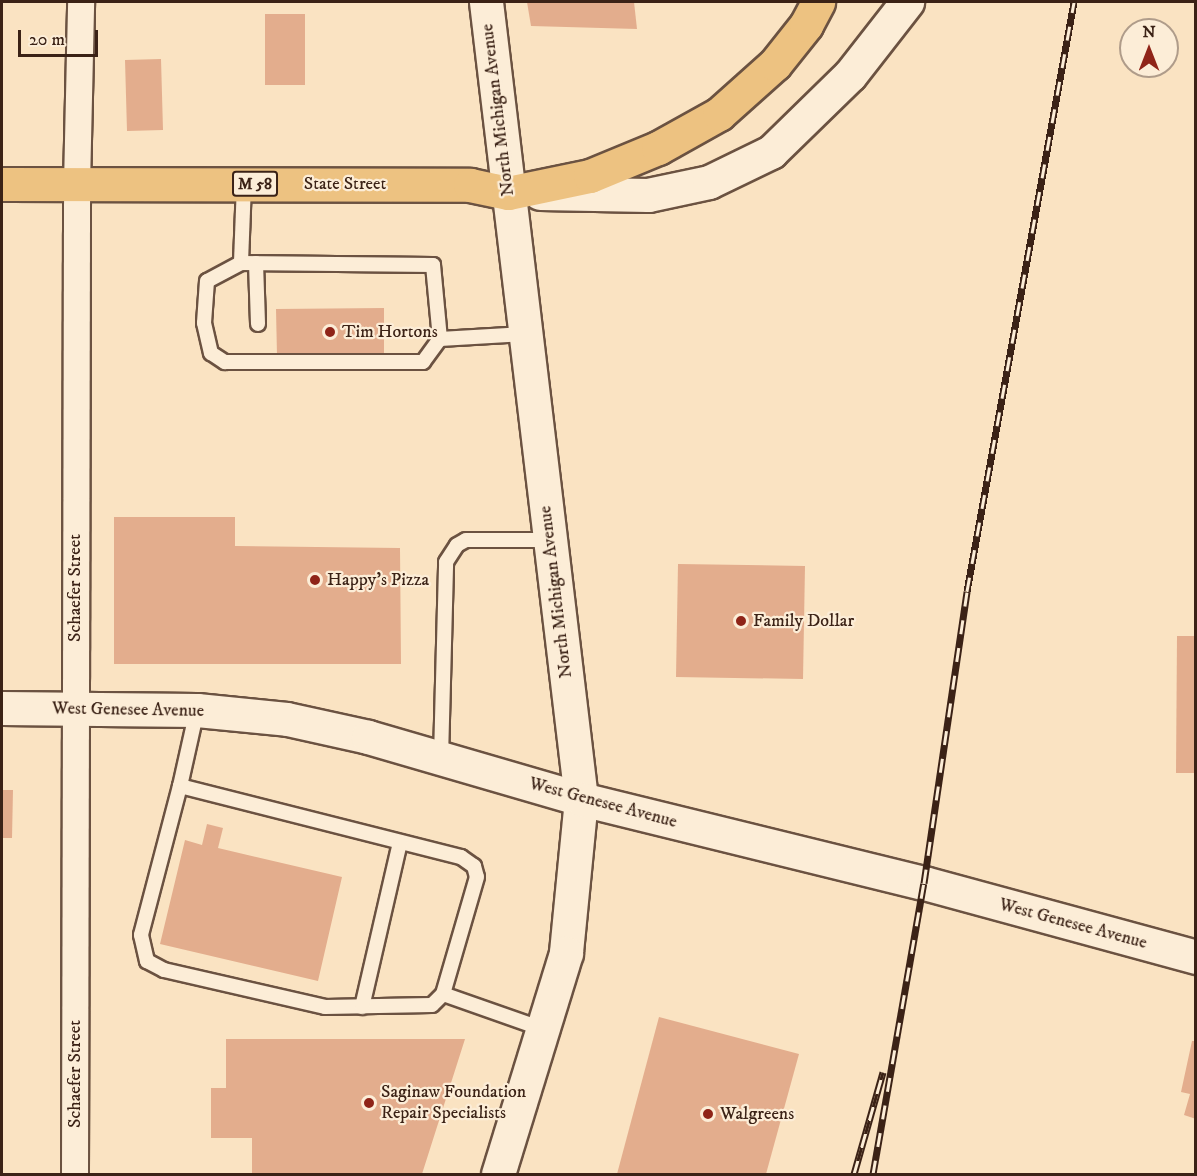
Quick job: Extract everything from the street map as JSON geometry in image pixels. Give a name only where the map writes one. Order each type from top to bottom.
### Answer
[{"type":"main road","name":"North Michigan Avenue","points":[[486,2],[581,799],[566,953],[498,1174]]},
{"type":"main road","points":[[508,193],[590,176],[658,148],[719,114],[775,64],[806,24],[818,2]]},
{"type":"main road","points":[[508,193],[648,195],[709,182],[778,145],[850,75],[908,2]]},
{"type":"main road","name":"State Street","points":[[2,184],[470,184],[508,193]]},
{"type":"main road","name":"West Genesee Avenue","points":[[2,708],[196,710],[286,719],[441,759],[581,799],[924,883],[1196,957]]},
{"type":"street","name":"Schaefer Street","points":[[75,1174],[77,184],[81,2]]},
{"type":"lane","points":[[241,263],[244,184]]},
{"type":"lane","points":[[241,263],[433,265],[440,339],[423,362],[225,362],[212,353],[204,323],[207,281],[241,263]]},
{"type":"lane","points":[[256,263],[258,324]]},
{"type":"lane","points":[[440,339],[525,334]]},
{"type":"lane","points":[[441,759],[446,562],[457,545],[466,540],[550,540]]},
{"type":"lane","points":[[180,786],[461,857],[474,866],[477,877],[443,994],[432,1005],[324,1007],[164,970],[147,961],[141,935],[180,786],[196,710]]},
{"type":"lane","points":[[362,1007],[400,842]]},
{"type":"lane","points":[[443,994],[543,1029]]},
{"type":"building","points":[[527,2],[634,2],[637,29],[531,26]]},
{"type":"building","points":[[265,14],[305,14],[305,85],[265,85]]},
{"type":"building","points":[[161,59],[163,130],[127,131],[125,60]]},
{"type":"building","name":"Tim Hortons","points":[[384,308],[384,355],[277,356],[276,309]]},
{"type":"building","points":[[114,517],[235,517],[235,546],[400,548],[401,664],[114,664]]},
{"type":"building","name":"Family Dollar","points":[[678,564],[805,566],[803,679],[676,677]]},
{"type":"building","points":[[1177,636],[1196,636],[1196,773],[1176,773]]},
{"type":"building","points":[[2,790],[13,790],[12,838],[2,838]]},
{"type":"building","points":[[207,824],[223,828],[218,848],[342,877],[318,981],[160,944],[185,840],[202,845]]},
{"type":"building","name":"Walgreens","points":[[659,1017],[799,1054],[766,1174],[617,1174]]},
{"type":"building","points":[[226,1039],[465,1039],[422,1174],[252,1174],[252,1138],[211,1138],[211,1088],[226,1088]]},
{"type":"building","points":[[1192,1041],[1196,1041],[1196,1119],[1184,1115],[1190,1094],[1181,1092]]},
{"type":"railway","points":[[873,1174],[924,883],[967,591],[1074,2]]},
{"type":"railway","points":[[854,1174],[883,1072]]},
{"type":"place","name":"Tim Hortons","points":[[330,332]]},
{"type":"place","name":"Happy's Pizza","points":[[315,580]]},
{"type":"place","name":"Family Dollar","points":[[741,621]]},
{"type":"place","name":"Saginaw Foundation Repair Specialists","points":[[369,1103]]},
{"type":"place","name":"Walgreens","points":[[708,1114]]}]
